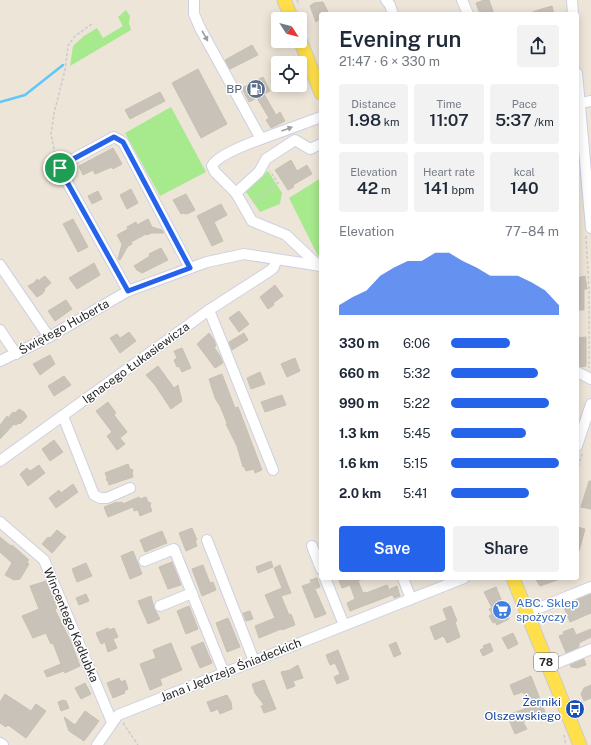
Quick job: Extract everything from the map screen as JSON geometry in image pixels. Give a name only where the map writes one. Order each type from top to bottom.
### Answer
[{"type":"main road","points":[[284,0],[289,12]]},
{"type":"main road","points":[[303,48],[319,88]]},
{"type":"main road","name":"78","points":[[513,580],[580,745]]},
{"type":"street","points":[[194,0],[194,14],[200,28],[261,139]]},
{"type":"street","points":[[386,0],[390,5],[392,12]]},
{"type":"street","points":[[462,0],[467,12]]},
{"type":"street","points":[[572,0],[573,12]]},
{"type":"street","points":[[579,103],[591,101]]},
{"type":"street","points":[[579,113],[591,228]]},
{"type":"street","points":[[319,118],[261,139],[224,155],[214,161],[212,166],[215,172],[236,193],[252,221],[286,235],[319,265]]},
{"type":"street","points":[[128,291],[60,168],[64,164],[114,137],[123,142],[190,268]]},
{"type":"street","points":[[236,193],[259,172],[266,159],[295,140],[310,149],[319,145]]},
{"type":"street","name":"Świętego Huberta","points":[[0,361],[49,337],[128,291],[207,262],[244,254],[319,266]]},
{"type":"street","name":"Ignacego Łukasiewicza","points":[[0,461],[209,310],[271,270],[274,267],[276,260]]},
{"type":"street","points":[[1,269],[49,337]]},
{"type":"street","points":[[209,310],[273,470]]},
{"type":"street","points":[[0,330],[16,354]]},
{"type":"street","points":[[580,371],[591,379]]},
{"type":"street","points":[[579,440],[591,404]]},
{"type":"street","points":[[64,416],[94,495],[100,498],[107,498],[130,488]]},
{"type":"street","name":"Wincentego Kadłubka","points":[[0,522],[44,560],[115,718]]},
{"type":"street","points":[[207,540],[254,661]]},
{"type":"street","points":[[312,546],[319,564]]},
{"type":"street","points":[[144,561],[174,550],[224,673]]},
{"type":"street","points":[[326,580],[344,626]]},
{"type":"street","points":[[404,580],[411,599]]},
{"type":"street","name":"Jana i Jędrzeja Śniadeckich","points":[[115,718],[459,580]]},
{"type":"street","points":[[527,613],[591,587]]},
{"type":"street","points":[[160,606],[192,593]]},
{"type":"street","points":[[548,667],[591,649]]},
{"type":"street","points":[[97,745],[115,718]]},
{"type":"path","points":[[60,168],[53,147],[51,134],[68,46],[74,37],[93,23]]},
{"type":"path","points":[[244,207],[278,184],[264,162]]},
{"type":"path","points":[[580,371],[589,368],[589,292]]},
{"type":"path","points":[[115,718],[138,745]]},
{"type":"green space","points":[[126,10],[130,16],[129,23],[131,30],[70,66],[73,46],[84,36],[97,28],[103,38],[123,26],[118,17]]},
{"type":"green space","points":[[171,107],[206,172],[160,196],[125,133]]},
{"type":"green space","points":[[268,171],[282,193],[280,204],[260,212],[246,192],[249,187]]},
{"type":"green space","points":[[319,179],[318,256],[289,198]]},
{"type":"building","points":[[489,0],[493,12],[479,12],[476,3]]},
{"type":"building","points":[[323,2],[328,12],[319,12],[319,20],[316,22],[310,6],[314,3]]},
{"type":"building","points":[[552,6],[554,12],[532,12]]},
{"type":"building","points":[[252,45],[258,55],[230,69],[225,60]]},
{"type":"building","points":[[198,69],[227,124],[201,138],[172,83]]},
{"type":"building","points":[[263,77],[270,91],[264,94],[276,115],[280,112],[285,121],[271,128],[266,120],[269,118],[257,98],[249,102],[242,88]]},
{"type":"building","points":[[160,92],[165,101],[130,119],[125,110]]},
{"type":"building","points":[[113,148],[122,164],[113,169],[112,167],[95,174],[93,170],[83,175],[79,166]]},
{"type":"building","points":[[291,160],[297,171],[307,165],[312,174],[293,185],[294,187],[288,190],[275,170]]},
{"type":"building","points":[[131,189],[138,203],[127,209],[120,195]]},
{"type":"building","points":[[98,191],[102,199],[92,204],[88,196]]},
{"type":"building","points":[[186,194],[195,210],[187,214],[181,214],[173,200]]},
{"type":"building","points":[[221,204],[227,215],[214,222],[223,241],[212,246],[197,216]]},
{"type":"building","points":[[73,219],[88,247],[78,252],[63,224]]},
{"type":"building","points":[[148,219],[152,227],[162,230],[164,233],[146,234],[131,242],[132,244],[128,246],[120,260],[118,259],[122,244],[117,235],[128,229],[127,227],[136,222],[137,225]]},
{"type":"building","points":[[161,248],[168,260],[142,273],[137,270],[134,266],[150,256],[149,254]]},
{"type":"building","points":[[94,263],[100,275],[77,289],[69,278]]},
{"type":"building","points":[[45,276],[51,283],[44,289],[45,290],[42,294],[37,297],[28,286],[34,283],[37,279],[38,281]]},
{"type":"building","points":[[585,276],[587,289],[584,289],[584,310],[579,310],[579,278]]},
{"type":"building","points":[[275,285],[283,296],[273,303],[274,305],[268,309],[260,297]]},
{"type":"building","points":[[66,300],[72,309],[55,321],[48,311]]},
{"type":"building","points":[[239,311],[249,324],[239,332],[229,318]]},
{"type":"building","points":[[129,332],[136,341],[120,353],[110,338],[117,334],[120,338]]},
{"type":"building","points":[[209,333],[214,340],[216,346],[214,347],[223,363],[215,368],[197,344]]},
{"type":"building","points":[[244,333],[248,340],[232,350],[229,342]]},
{"type":"building","points":[[586,337],[586,366],[581,367],[579,366],[579,338]]},
{"type":"building","points":[[182,348],[191,368],[182,372],[179,366],[177,367],[174,360],[177,358],[174,351]]},
{"type":"building","points":[[50,355],[55,364],[40,375],[33,364]]},
{"type":"building","points":[[295,358],[300,371],[287,377],[281,364]]},
{"type":"building","points":[[158,366],[174,388],[178,385],[182,401],[171,409],[155,385],[146,375]]},
{"type":"building","points":[[260,372],[265,384],[251,389],[247,378]]},
{"type":"building","points":[[222,374],[235,408],[238,407],[262,470],[255,473],[254,469],[246,471],[244,466],[243,467],[237,446],[226,424],[227,423],[220,406],[215,398],[209,379]]},
{"type":"building","points":[[64,376],[71,385],[54,396],[48,386]]},
{"type":"building","points":[[282,395],[286,405],[265,412],[261,402]]},
{"type":"building","points":[[108,402],[116,413],[114,415],[127,432],[120,438],[125,444],[117,450],[107,436],[112,432],[96,411]]},
{"type":"building","points":[[19,409],[24,412],[27,417],[20,424],[14,424],[0,439],[0,425],[7,416],[8,418],[13,412],[15,413]]},
{"type":"building","points":[[54,440],[63,452],[50,461],[42,449]]},
{"type":"building","points":[[128,464],[130,469],[133,470],[133,477],[109,485],[108,481],[106,480],[107,478],[105,473]]},
{"type":"building","points":[[39,465],[45,473],[28,486],[20,474],[27,468],[30,471]]},
{"type":"building","points":[[589,481],[591,481],[591,509],[581,507]]},
{"type":"building","points":[[73,484],[78,492],[56,508],[49,498],[59,490],[61,493]]},
{"type":"building","points":[[139,497],[140,499],[146,497],[148,502],[151,503],[150,506],[152,511],[140,516],[138,510],[134,511],[133,507],[108,517],[104,507],[117,502],[122,502],[123,504]]},
{"type":"building","points":[[192,528],[197,540],[195,540],[197,546],[186,551],[179,533]]},
{"type":"building","points":[[579,528],[585,529],[579,551]]},
{"type":"building","points":[[57,530],[66,537],[52,553],[42,544]]},
{"type":"building","points":[[162,531],[167,543],[145,552],[140,540]]},
{"type":"building","points":[[0,537],[29,560],[27,562],[29,564],[20,579],[14,580],[5,575],[12,563],[0,552]]},
{"type":"building","points":[[133,551],[142,574],[130,579],[121,556]]},
{"type":"building","points":[[271,561],[273,567],[258,573],[256,567]]},
{"type":"building","points":[[172,562],[181,585],[168,589],[159,567]]},
{"type":"building","points":[[86,563],[92,576],[77,582],[72,569]]},
{"type":"building","points":[[203,565],[210,583],[213,582],[216,590],[202,596],[192,569]]},
{"type":"building","points":[[280,565],[291,593],[281,596],[295,625],[259,638],[255,626],[275,618],[265,595],[282,588],[274,568]]},
{"type":"building","points":[[317,578],[320,587],[315,589],[326,614],[315,618],[302,586],[311,583],[310,580]]},
{"type":"building","points":[[339,580],[360,580],[358,581],[363,593],[387,585],[392,595],[350,611],[347,603],[355,599],[350,585],[342,588]]},
{"type":"building","points":[[536,580],[557,580],[540,586]]},
{"type":"building","points":[[46,581],[57,608],[55,610],[70,640],[80,666],[65,673],[64,671],[47,677],[44,671],[61,664],[53,643],[51,644],[46,633],[33,638],[22,616],[39,609],[30,586]]},
{"type":"building","points":[[397,586],[400,596],[394,598],[390,589]]},
{"type":"building","points":[[496,587],[509,619],[497,625],[495,622],[493,623],[489,616],[492,614],[489,609],[492,608],[484,592]]},
{"type":"building","points":[[86,594],[89,601],[79,605],[76,598]]},
{"type":"building","points":[[591,594],[591,613],[570,622],[563,605]]},
{"type":"building","points":[[151,596],[154,608],[160,619],[148,624],[138,601]]},
{"type":"building","points":[[189,606],[198,629],[186,634],[177,611]]},
{"type":"building","points":[[451,606],[457,621],[455,622],[460,637],[447,643],[443,636],[435,640],[430,627],[447,620],[443,609]]},
{"type":"building","points":[[250,611],[253,619],[246,621],[243,613]]},
{"type":"building","points":[[228,618],[240,647],[227,652],[216,623]]},
{"type":"building","points":[[108,628],[109,630],[114,628],[118,637],[113,639],[117,648],[108,652],[105,642],[101,644],[96,633]]},
{"type":"building","points":[[573,628],[576,635],[591,629],[591,637],[579,643],[579,647],[566,653],[559,636],[564,634],[563,632]]},
{"type":"building","points":[[513,633],[518,644],[508,649],[502,638]]},
{"type":"building","points":[[203,642],[212,663],[200,668],[191,647]]},
{"type":"building","points":[[396,642],[401,654],[394,657],[389,645]]},
{"type":"building","points":[[171,643],[182,670],[160,679],[162,685],[150,690],[140,664],[156,658],[153,650]]},
{"type":"building","points":[[490,643],[493,651],[483,656],[480,650],[484,648],[483,646]]},
{"type":"building","points":[[338,650],[349,679],[337,684],[334,677],[340,674],[335,663],[330,665],[326,655]]},
{"type":"building","points":[[584,659],[586,665],[577,668],[571,667],[570,665]]},
{"type":"building","points":[[298,665],[303,678],[293,681],[295,686],[287,689],[281,672],[290,670]]},
{"type":"building","points":[[531,676],[545,712],[523,722],[527,729],[515,734],[507,715],[530,707],[523,692],[514,695],[510,685]]},
{"type":"building","points":[[119,678],[121,682],[125,680],[128,689],[124,691],[125,693],[113,698],[107,683]]},
{"type":"building","points":[[264,680],[276,709],[264,713],[261,706],[264,705],[255,693],[252,684]]},
{"type":"building","points":[[85,683],[91,694],[81,699],[75,688]]},
{"type":"building","points":[[591,685],[591,698],[584,701],[581,694],[584,688]]},
{"type":"building","points":[[5,694],[31,711],[36,704],[46,711],[26,738],[8,725],[6,727],[0,723],[0,702]]},
{"type":"building","points":[[227,695],[231,702],[232,709],[220,714],[218,709],[211,712],[207,702]]},
{"type":"building","points":[[63,700],[66,701],[69,708],[61,711],[58,702]]},
{"type":"building","points":[[85,711],[99,721],[84,741],[69,731],[64,717],[75,725]]},
{"type":"waterway","points":[[0,102],[25,95],[63,65]]},
{"type":"place","name":"BP","points":[[256,89]]},
{"type":"place","name":"ABC. Sklep spożyczy","points":[[502,610]]},
{"type":"place","name":"Żerniki Olszewskiego","points":[[575,709]]},
{"type":"route","points":[[114,137],[123,142],[190,268],[128,291],[60,168],[64,164],[114,137]]}]
